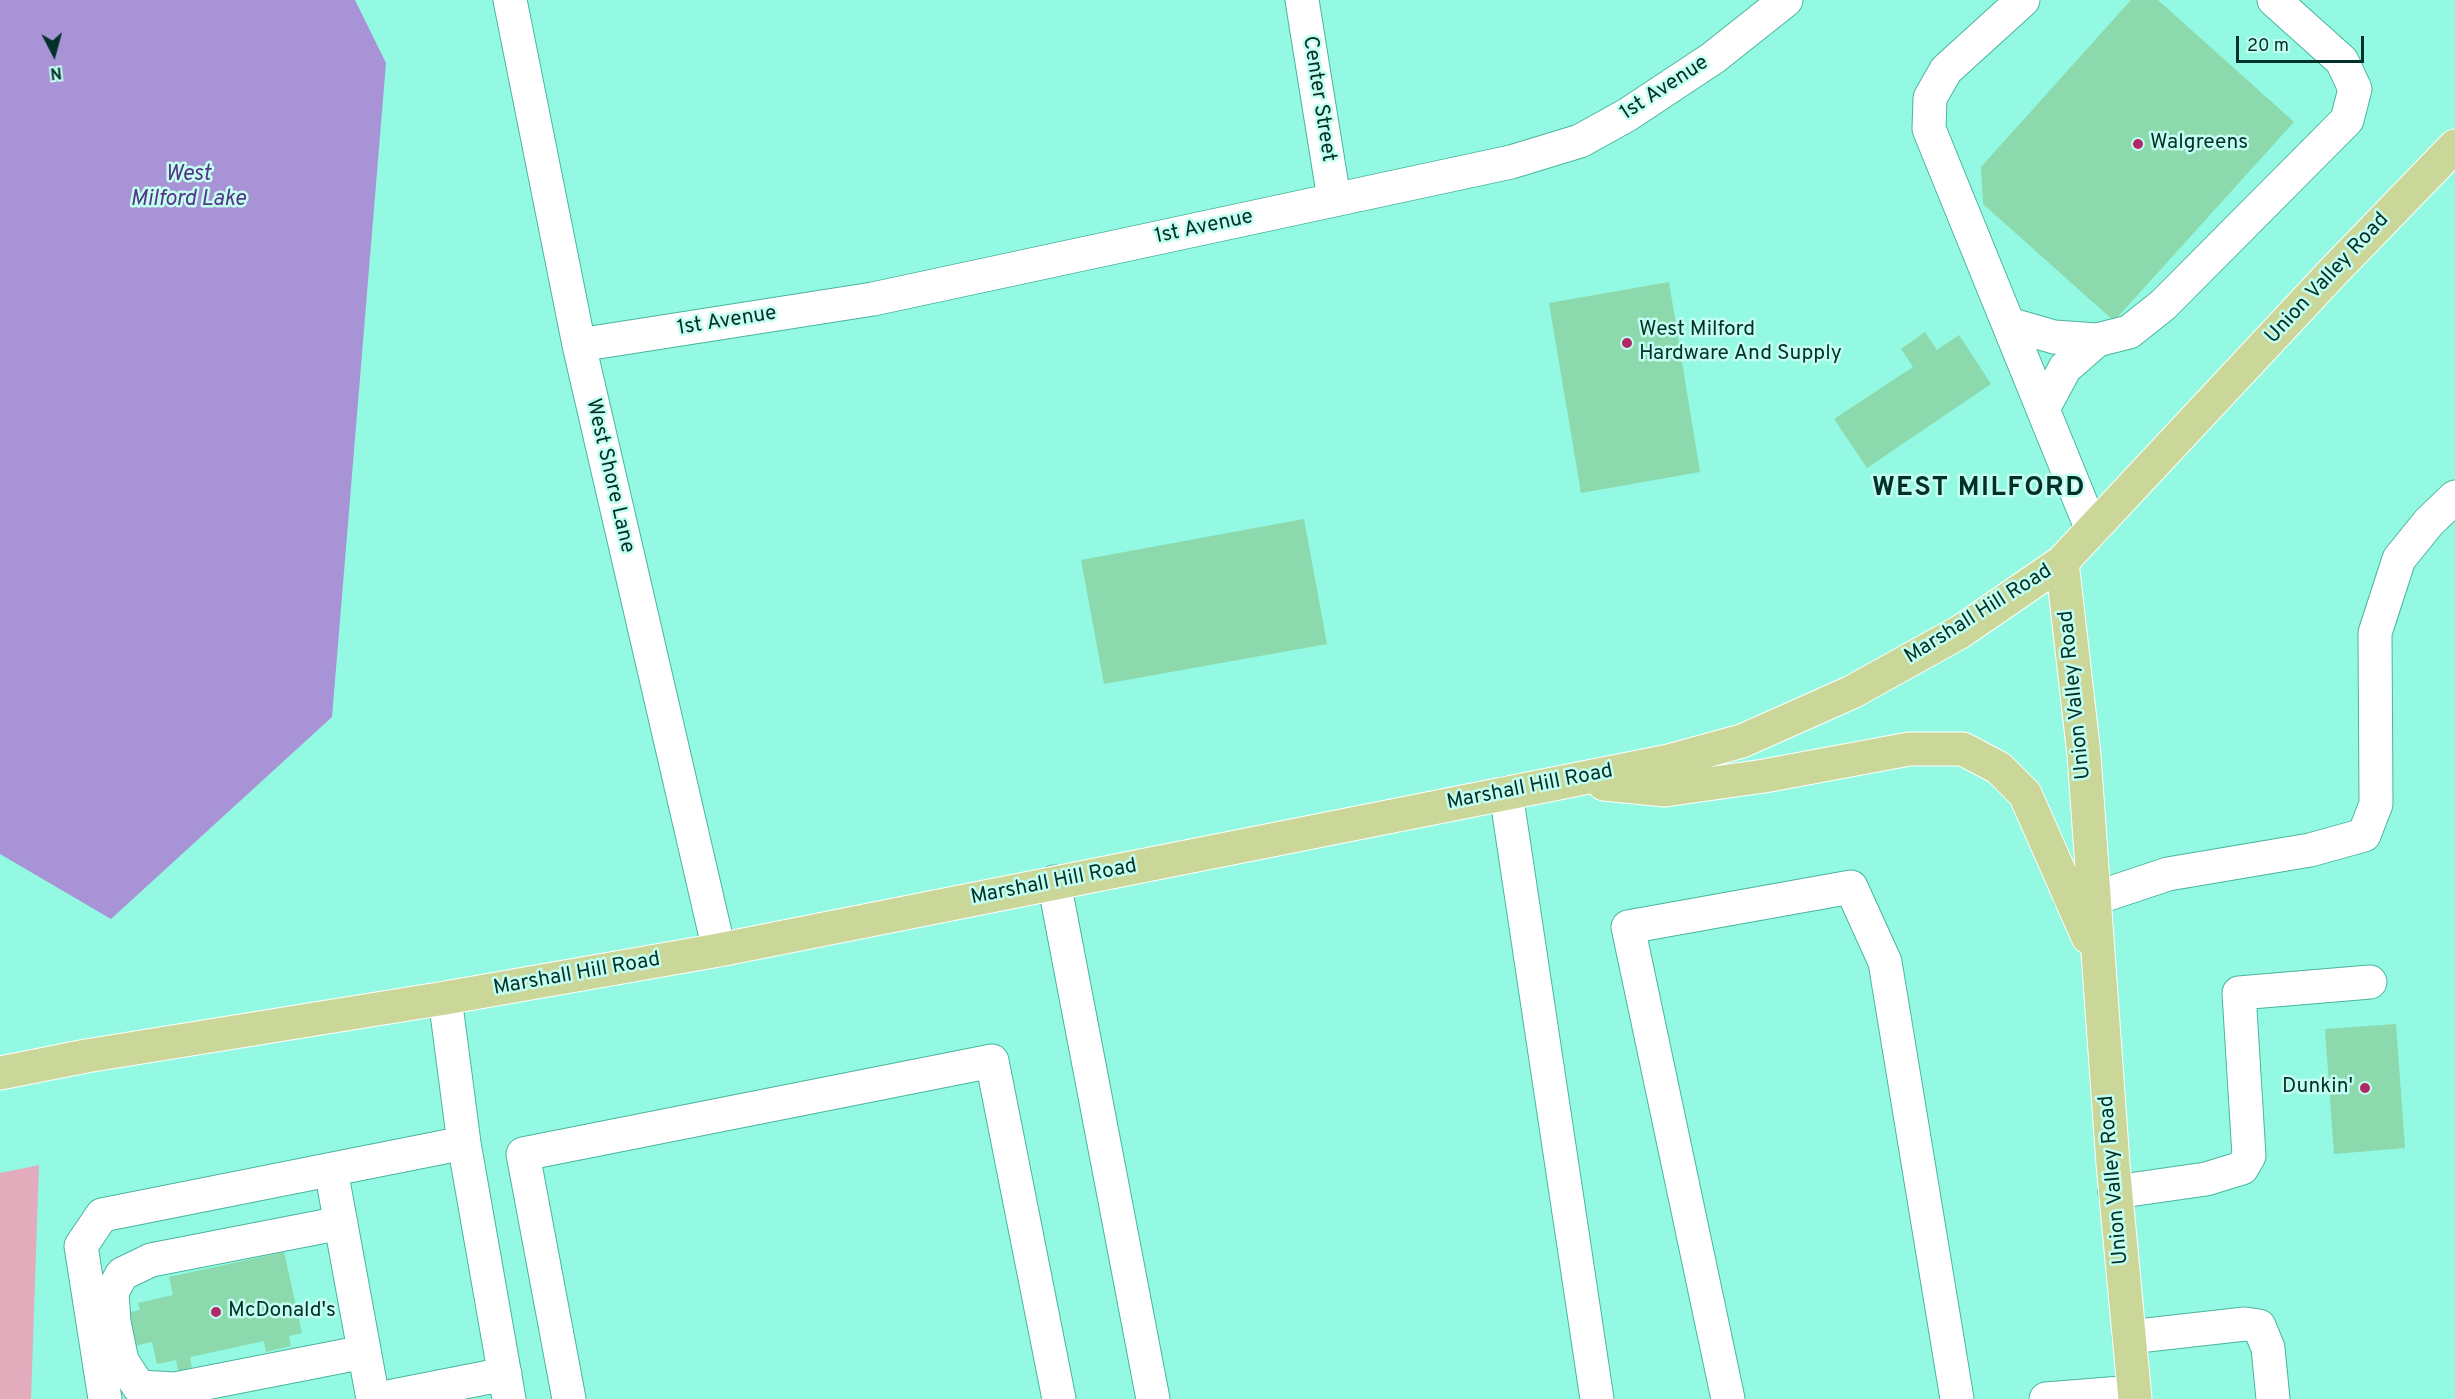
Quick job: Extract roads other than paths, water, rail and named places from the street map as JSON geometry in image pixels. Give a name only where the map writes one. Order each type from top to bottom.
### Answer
[{"type":"main road","name":"Union Valley Road","points":[[2081,898],[2084,755],[2062,562],[2334,271],[2455,146]]},
{"type":"main road","name":"Marshall Hill Road","points":[[0,1073],[86,1056],[445,998],[719,950],[1669,761],[1742,741],[1852,692],[1960,632],[2062,562]]},
{"type":"main road","name":"Union Valley Road","points":[[1567,781],[1665,790],[1764,776],[1909,749],[1963,749],[1999,768],[2025,795],[2081,898],[2098,960],[2115,1192],[2135,1395]]},
{"type":"street","name":"West Shore Lane","points":[[510,0],[579,345],[719,950]]},
{"type":"street","name":"Center Street","points":[[1302,0],[1334,199]]},
{"type":"street","name":"1st Avenue","points":[[579,345],[873,299],[1511,162],[1580,141],[1627,115],[1713,58],[1786,0]]},
{"type":"street","points":[[2023,0],[1946,70],[1930,98],[1929,129],[2092,530]]},
{"type":"street","points":[[2009,324],[2054,337],[2097,340],[2129,332],[2163,305],[2347,120],[2355,90],[2342,61],[2274,0]]},
{"type":"street","points":[[2043,409],[2065,368],[2097,340]]},
{"type":"street","points":[[2081,898],[2168,874],[2310,850],[2364,835],[2376,804],[2375,633],[2399,559],[2429,522],[2455,497]]},
{"type":"street","points":[[1506,793],[1597,1399]]},
{"type":"street","points":[[1054,882],[1153,1399]]},
{"type":"street","points":[[1728,1399],[1628,927],[1851,887],[1885,962],[1957,1399]]},
{"type":"street","points":[[2115,1192],[2206,1179],[2242,1168],[2249,1156],[2239,993],[2370,982]]},
{"type":"street","points":[[378,1399],[507,1387],[464,1143],[445,998]]},
{"type":"street","points":[[569,1399],[523,1154],[992,1061],[1059,1399]]},
{"type":"street","points":[[105,1399],[81,1246],[102,1215],[464,1143]]},
{"type":"street","points":[[331,1170],[373,1399]]},
{"type":"street","points":[[341,1223],[151,1260],[122,1274],[112,1292],[114,1322],[122,1361],[138,1387],[176,1389],[364,1352]]},
{"type":"street","points":[[2129,1337],[2245,1324],[2259,1326],[2268,1348],[2273,1399]]},
{"type":"street","points":[[2046,1399],[2135,1395]]},
{"type":"water","name":"West Milford Lake","points":[[0,0],[355,0],[386,63],[332,717],[111,919],[0,854]]},
{"type":"place","name":"Walgreens","points":[[2138,144]]},
{"type":"place","name":"West Milford Hardware And Supply","points":[[1627,343]]},
{"type":"place","name":"Dunkin'","points":[[2365,1088]]},
{"type":"place","name":"McDonald's","points":[[216,1312]]},
{"type":"district","name":"WEST MILFORD","points":[[1979,490]]}]
